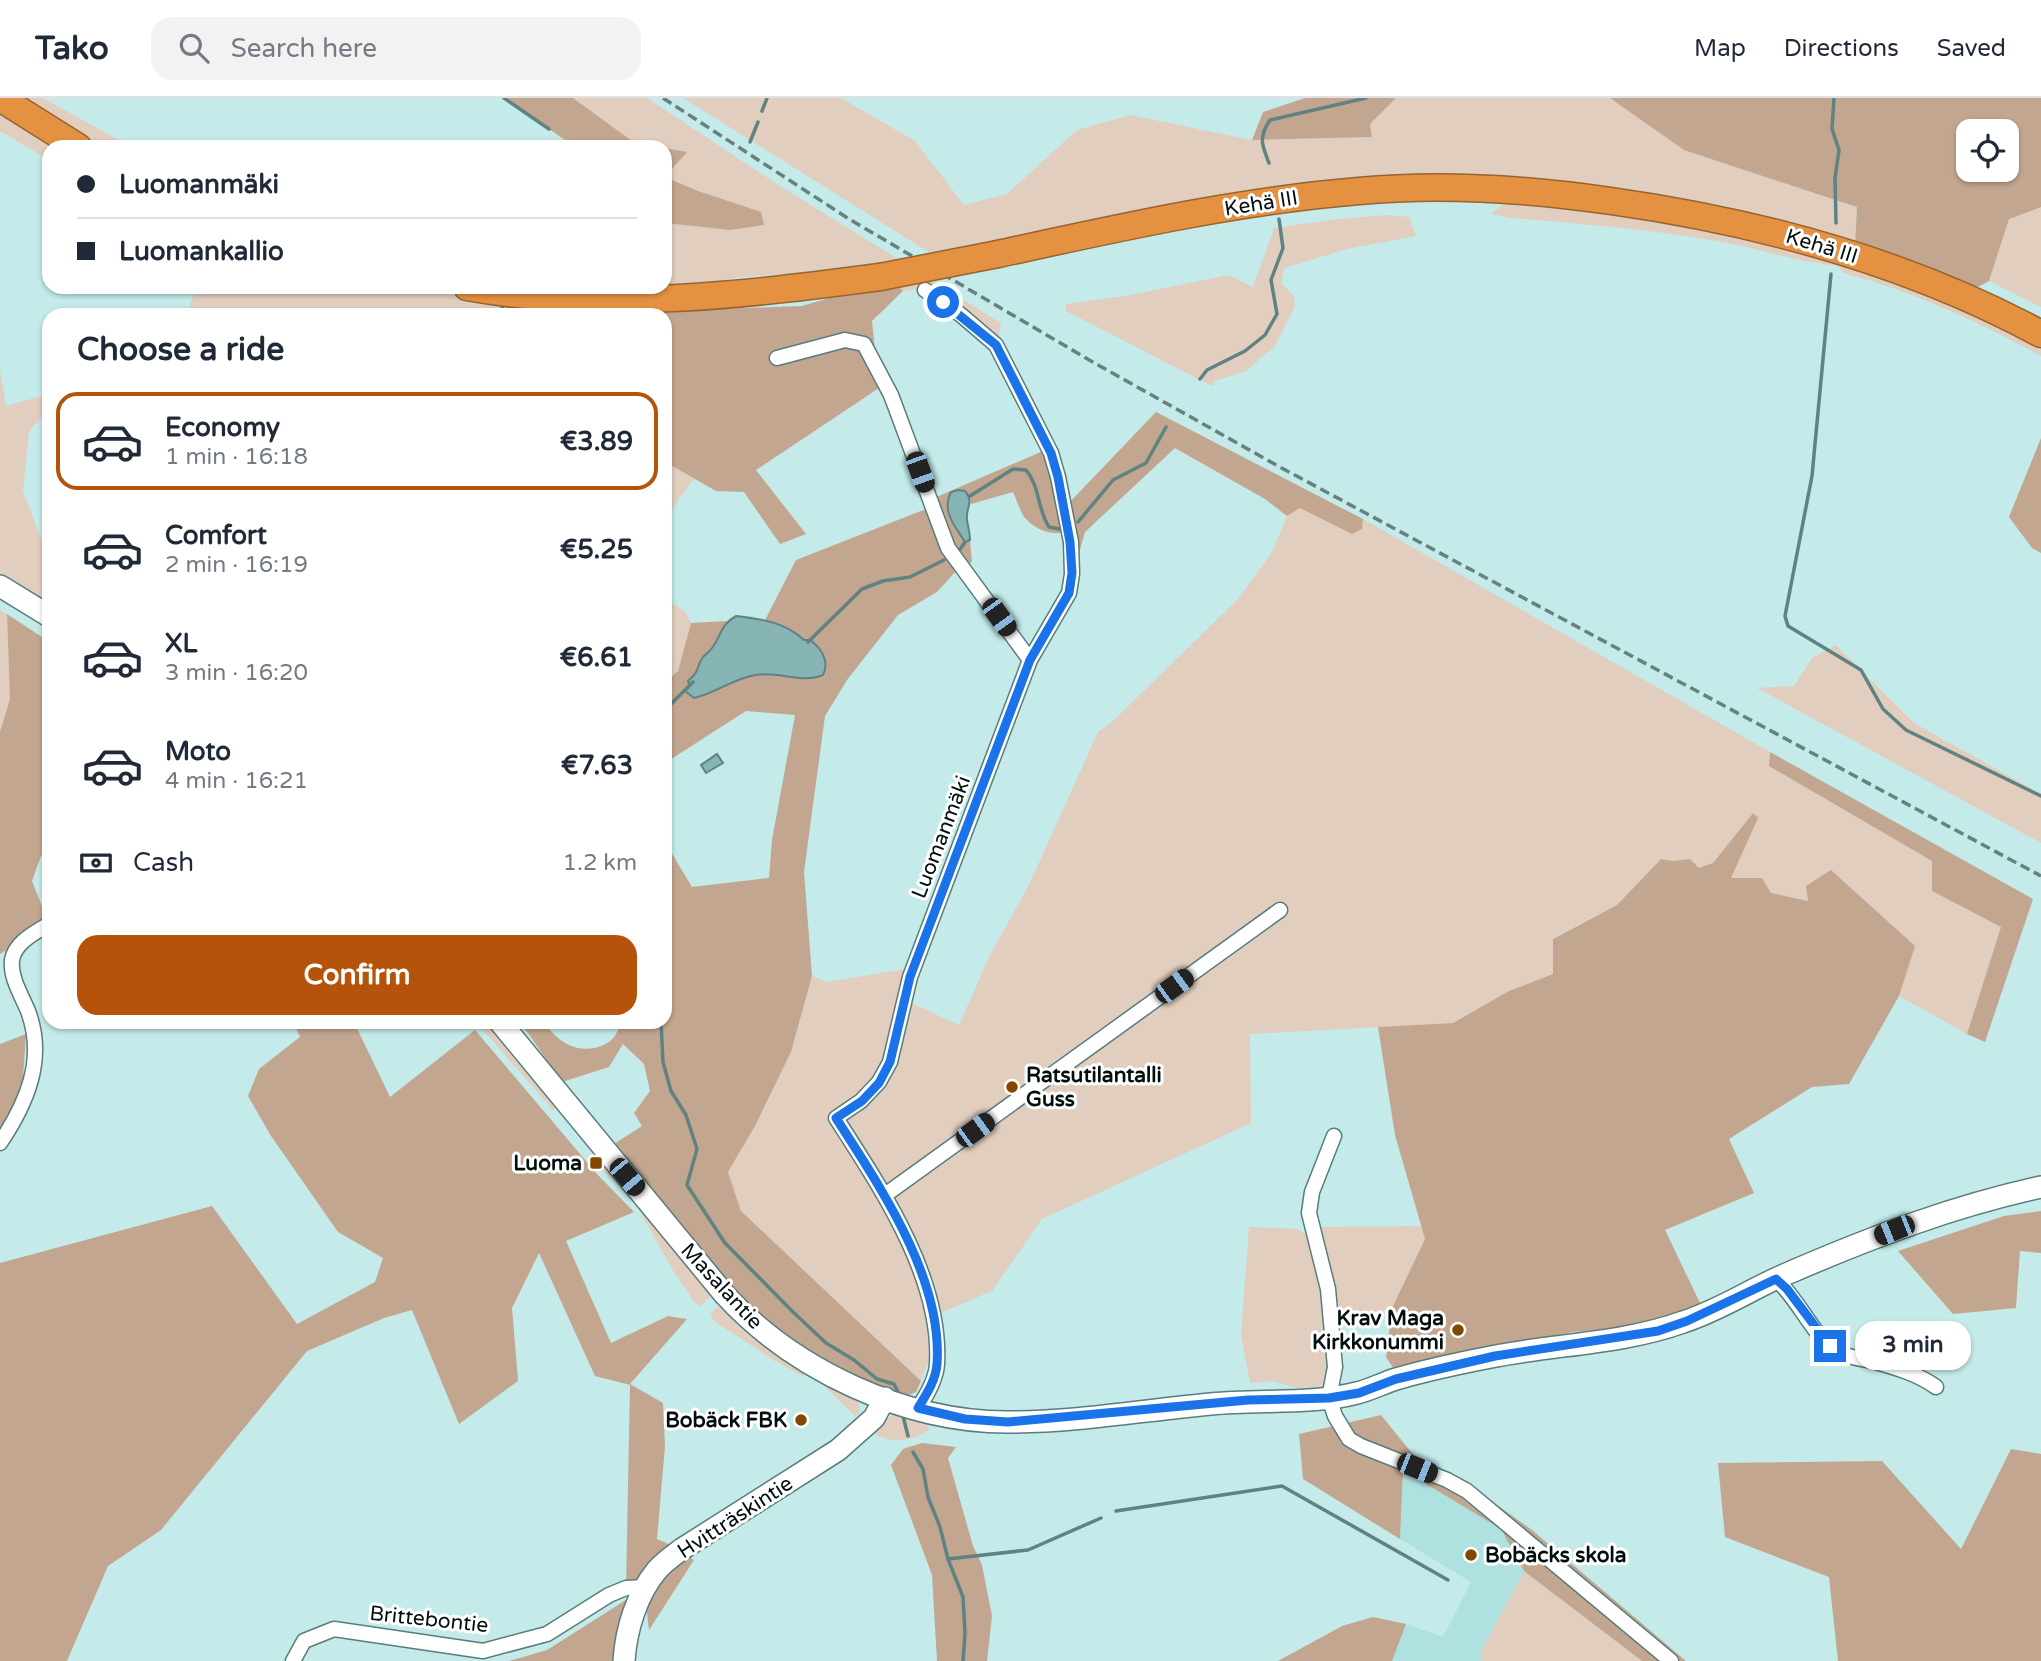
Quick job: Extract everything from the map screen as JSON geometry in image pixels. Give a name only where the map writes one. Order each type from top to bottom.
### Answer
[{"type":"highway","points":[[0,98],[67,140]]},
{"type":"highway","name":"Kehä III","points":[[522,294],[594,300],[663,300],[755,293],[880,277],[1209,211],[1305,196],[1362,190],[1446,187],[1555,193],[1716,218],[1848,253],[1943,288],[2041,334]]},
{"type":"street","name":"Luomanmäki","points":[[918,1408],[933,1382],[937,1365],[935,1321],[928,1288],[886,1195],[836,1118],[862,1101],[879,1083],[890,1062],[910,977],[1030,660],[1069,593],[1072,573],[1070,542],[1051,453],[996,345],[961,315],[925,290]]},
{"type":"street","points":[[778,358],[845,340],[864,344],[891,395],[948,548],[1030,660]]},
{"type":"street","points":[[0,586],[42,612]]},
{"type":"street","points":[[886,1195],[1280,910]]},
{"type":"street","points":[[0,1143],[19,1114],[32,1082],[36,1053],[30,1015],[13,974],[12,960],[18,946],[42,929]]},
{"type":"street","name":"Masalantie","points":[[506,1029],[716,1284],[750,1321],[790,1352],[830,1375],[885,1398],[965,1419],[1008,1422],[1248,1400],[1329,1398],[1359,1393],[1396,1379],[1495,1356],[1658,1331],[1687,1321],[1776,1279],[1907,1224],[1988,1198],[2041,1187]]},
{"type":"street","points":[[1334,1136],[1312,1192],[1309,1213],[1328,1289],[1335,1367],[1329,1398],[1335,1416],[1349,1439],[1361,1447],[1447,1480],[1467,1491],[1671,1661]]},
{"type":"street","points":[[1776,1279],[1787,1289],[1830,1346],[1846,1356],[1919,1375],[1936,1387]]},
{"type":"street","name":"Hvitträskintie","points":[[624,1661],[629,1629],[644,1587],[659,1567],[682,1549],[838,1450],[874,1418],[885,1398]]},
{"type":"street","name":"Brittebontie","points":[[293,1661],[304,1641],[334,1629],[483,1651],[547,1634],[609,1594],[626,1588],[644,1587]]},
{"type":"shaded area","points":[[17,98],[43,98],[118,140],[86,140]]},
{"type":"shaded area","points":[[504,98],[573,98],[631,140],[565,140]]},
{"type":"shaded area","points":[[573,98],[647,98],[777,184],[1001,323],[998,338],[928,287],[903,291],[878,266],[812,277],[740,277],[689,289],[672,288],[672,224],[730,230],[698,191],[672,180],[672,169],[686,152],[672,149],[672,140],[631,140]]},
{"type":"shaded area","points":[[683,98],[841,98],[915,141],[964,205],[1007,194],[1077,130],[1130,115],[1252,140],[1372,137],[1370,124],[1396,98],[2041,98],[2041,192],[1857,207],[1855,244],[1524,179],[935,256]]},
{"type":"shaded area","points":[[1305,98],[1396,98],[1370,124],[1372,137],[1252,140],[1263,112]]},
{"type":"shaded area","points":[[1610,98],[2041,98],[2041,207],[2009,219],[1989,281],[1974,289],[1855,244],[1857,207],[1684,150]]},
{"type":"shaded area","points":[[0,109],[45,140],[42,140],[42,156],[0,131]]},
{"type":"shaded area","points":[[672,149],[687,152],[672,169]]},
{"type":"shaded area","points":[[672,180],[761,212],[764,225],[730,230],[672,224]]},
{"type":"shaded area","points":[[1505,203],[1564,204],[1619,210],[1802,249],[1940,297],[2041,346],[2041,356],[1945,308],[1843,273],[1838,266],[1691,237],[1491,214]]},
{"type":"shaded area","points":[[2041,207],[2041,307],[1989,281],[2009,218]]},
{"type":"shaded area","points":[[1388,215],[1409,217],[1416,236],[1347,249],[1284,268],[1281,283],[1294,296],[1295,306],[1275,346],[1246,371],[1215,381],[1212,386],[1066,311],[1066,304],[1131,295],[1228,275],[1253,287],[1274,228]]},
{"type":"shaded area","points":[[897,285],[903,291],[872,321],[879,388],[756,470],[806,534],[780,544],[744,492],[716,491],[672,466],[672,311],[802,306],[843,294]]},
{"type":"shaded area","points":[[194,294],[448,294],[509,304],[506,308],[189,308]]},
{"type":"shaded area","points":[[509,304],[595,308],[506,308]]},
{"type":"shaded area","points":[[0,370],[6,406],[42,396],[42,417],[29,431],[23,491],[42,541],[42,602],[0,575]]},
{"type":"shaded area","points":[[1156,412],[1363,519],[1362,529],[1352,534],[1300,508],[1287,516],[1265,499],[1175,448],[1085,532],[1077,560],[1067,505]]},
{"type":"shaded area","points":[[2041,438],[2041,553],[2032,548],[2009,517]]},
{"type":"shaded area","points":[[1043,451],[1053,478],[1063,532],[1048,532],[1030,523],[1022,513],[1013,492],[971,504],[970,496],[965,491],[966,542],[970,540],[972,562],[956,571],[937,592],[898,615],[847,680],[825,716],[804,872],[812,976],[791,1052],[755,1126],[728,1172],[741,1211],[921,1381],[916,1392],[904,1397],[864,1384],[757,1319],[611,1146],[642,1126],[634,1113],[650,1091],[644,1064],[623,1044],[609,1067],[562,1082],[524,1029],[550,1029],[566,1043],[587,1049],[606,1044],[618,1029],[672,1029],[672,854],[692,887],[769,878],[772,840],[795,715],[746,711],[672,759],[672,676],[678,671],[691,623],[727,621],[736,616],[765,620],[796,560],[926,509],[934,498]]},
{"type":"shaded area","points":[[672,466],[694,479],[672,509]]},
{"type":"shaded area","points":[[965,491],[970,502],[967,516],[970,540],[965,542],[948,512],[951,492]]},
{"type":"shaded area","points":[[1300,507],[1352,534],[1362,529],[1363,519],[1770,752],[1769,766],[1932,861],[1932,891],[2001,927],[1967,1034],[1899,996],[1915,945],[1808,901],[1771,893],[1762,878],[1730,878],[1757,819],[1752,814],[1713,864],[1699,868],[1690,859],[1661,859],[1617,905],[1553,938],[1553,974],[1509,991],[1453,1023],[1250,1034],[1251,1123],[1042,1219],[992,1291],[926,1319],[929,1359],[921,1381],[741,1211],[728,1172],[755,1126],[791,1052],[812,976],[827,982],[911,968],[920,973],[909,1002],[959,1025],[990,955],[1029,885],[1098,732],[1112,722],[1238,599],[1272,552],[1287,516]]},
{"type":"shaded area","points":[[672,603],[685,611],[691,623],[678,671],[672,676]]},
{"type":"shaded area","points":[[0,610],[7,614],[10,699],[0,732]]},
{"type":"shaded area","points":[[7,614],[42,637],[42,855],[32,881],[42,906],[42,928],[0,954],[0,732],[10,699]]},
{"type":"shaded area","points":[[736,616],[772,622],[789,629],[804,640],[810,640],[823,655],[823,675],[798,678],[756,675],[694,698],[685,691],[690,686],[688,681],[715,644],[724,626]]},
{"type":"shaded area","points":[[1836,645],[1914,723],[2041,794],[2041,843],[1757,688],[1794,686],[1812,658]]},
{"type":"shaded area","points":[[1770,752],[2033,899],[1985,1042],[1967,1034],[2001,927],[1932,891],[1932,861],[1769,766]]},
{"type":"shaded area","points":[[717,754],[723,763],[706,773],[701,765]]},
{"type":"shaded area","points":[[1753,813],[1758,818],[1731,878],[1762,878],[1771,893],[1808,901],[1806,886],[1831,870],[1915,946],[1899,996],[1849,1084],[1812,1087],[1729,1139],[1754,1193],[1665,1230],[1701,1305],[1626,1327],[1573,1332],[1460,1355],[1396,1372],[1386,1357],[1392,1308],[1425,1239],[1395,1135],[1378,1027],[1453,1023],[1509,991],[1553,974],[1553,939],[1617,905],[1661,859],[1690,859],[1699,868],[1713,863]]},
{"type":"shaded area","points":[[296,1029],[357,1029],[390,1097],[475,1030],[597,1174],[634,1212],[566,1241],[611,1343],[668,1316],[687,1319],[630,1384],[663,1403],[665,1446],[657,1539],[694,1560],[649,1630],[644,1588],[626,1588],[630,1385],[595,1376],[539,1253],[512,1308],[518,1381],[459,1424],[412,1310],[384,1318],[307,1351],[161,1530],[108,1566],[67,1661],[0,1661],[0,1263],[212,1206],[297,1324],[375,1282],[383,1258],[338,1232],[271,1136],[248,1096],[259,1069],[300,1037]]},
{"type":"shaded area","points":[[497,1029],[557,1106],[555,1109],[553,1110],[483,1030]]},
{"type":"shaded area","points":[[26,1034],[22,1093],[0,1133],[0,1044]]},
{"type":"shaded area","points":[[601,1164],[619,1177],[710,1292],[710,1297],[701,1306],[695,1303],[672,1269],[637,1206],[600,1167]]},
{"type":"shaded area","points":[[2041,1211],[2041,1253],[2020,1251],[2016,1308],[1953,1314],[1898,1251],[2004,1216]]},
{"type":"shaded area","points":[[1421,1226],[1425,1239],[1392,1308],[1336,1321],[1316,1227]]},
{"type":"shaded area","points":[[1249,1227],[1298,1229],[1308,1236],[1327,1330],[1327,1387],[1297,1388],[1271,1381],[1250,1383],[1241,1335]]},
{"type":"shaded area","points":[[717,1307],[724,1307],[806,1371],[803,1376],[714,1321],[710,1314]]},
{"type":"shaded area","points":[[830,1385],[856,1399],[859,1415],[855,1416],[827,1389]]},
{"type":"shaded area","points":[[896,1413],[928,1420],[929,1430],[901,1440],[887,1439],[873,1433],[873,1429]]},
{"type":"shaded area","points":[[1381,1415],[1415,1457],[1468,1484],[1532,1530],[1686,1661],[1642,1661],[1524,1571],[1501,1529],[1403,1470],[1400,1539],[1303,1479],[1299,1434]]},
{"type":"shaded area","points":[[922,1443],[956,1447],[948,1458],[973,1546],[982,1565],[992,1616],[987,1661],[937,1661],[932,1575],[891,1465],[903,1449]]},
{"type":"shaded area","points":[[2011,1449],[2041,1454],[2041,1661],[1838,1661],[1829,1577],[1725,1537],[1718,1463],[1882,1461],[1961,1549]]},
{"type":"shaded area","name":"Bobäcks skola","points":[[1403,1469],[1502,1529],[1524,1571],[1642,1661],[1392,1661],[1406,1624],[1443,1637],[1471,1582],[1400,1539]]},
{"type":"shaded area","points":[[1524,1571],[1642,1661],[1482,1661],[1480,1653]]},
{"type":"shaded area","points":[[629,1598],[618,1661],[509,1661],[547,1650]]},
{"type":"shaded area","points":[[1373,1617],[1406,1624],[1392,1661],[1278,1661],[1342,1626]]},
{"type":"waterway","points":[[504,98],[549,129]]},
{"type":"waterway","points":[[762,111],[767,98]]},
{"type":"waterway","points":[[1269,163],[1262,142],[1270,120],[1366,98]]},
{"type":"waterway","points":[[1834,98],[1832,129],[1839,150],[1835,178],[1836,223]]},
{"type":"waterway","points":[[750,142],[758,122]]},
{"type":"waterway","points":[[1200,379],[1207,370],[1245,351],[1265,335],[1277,314],[1271,280],[1283,248],[1279,219]]},
{"type":"waterway","points":[[1831,274],[1812,476],[1785,616],[1788,626],[1861,670],[1883,709],[1906,730],[2041,796]]},
{"type":"waterway","points":[[502,308],[503,303]]},
{"type":"waterway","points":[[1078,522],[1113,480],[1146,463],[1166,427]]},
{"type":"waterway","points":[[970,496],[1013,469],[1026,470],[1034,483],[1045,520],[1049,527],[1059,529]]},
{"type":"waterway","points":[[959,551],[965,542]]},
{"type":"waterway","points":[[808,642],[862,589],[883,581],[910,577],[944,560]]},
{"type":"waterway","points":[[672,703],[693,682]]},
{"type":"waterway","points":[[661,1029],[663,1062],[671,1091],[686,1115],[697,1149],[687,1185],[725,1243],[793,1312],[826,1343],[854,1360],[877,1379],[894,1384],[899,1394]]},
{"type":"waterway","points":[[903,1416],[908,1436]]},
{"type":"waterway","points":[[913,1452],[923,1469],[928,1497],[963,1597],[963,1661]]},
{"type":"waterway","points":[[1116,1511],[1282,1486],[1448,1580]]},
{"type":"waterway","points":[[948,1559],[1028,1550],[1101,1518]]},
{"type":"railway","points":[[663,98],[849,219],[1091,361],[1278,466],[2041,876]]},
{"type":"place","name":"Ratsutilantalli Guss","points":[[1012,1087]]},
{"type":"place","name":"Luoma","points":[[596,1163]]},
{"type":"place","name":"Krav Maga Kirkkonummi","points":[[1458,1330]]},
{"type":"place","name":"Bobäck FBK","points":[[801,1420]]},
{"type":"place","name":"Bobäcks skola","points":[[1471,1555]]},
{"type":"route","points":[[943,302],[996,345],[1051,453],[1070,542],[1072,573],[1069,593],[1030,660],[910,977],[890,1062],[879,1083],[862,1101],[836,1118],[886,1195],[928,1288],[935,1321],[937,1365],[933,1382],[918,1408],[965,1419],[1008,1422],[1248,1400],[1329,1398],[1359,1393],[1396,1379],[1495,1356],[1658,1331],[1687,1321],[1776,1279],[1787,1289],[1830,1346]]}]
